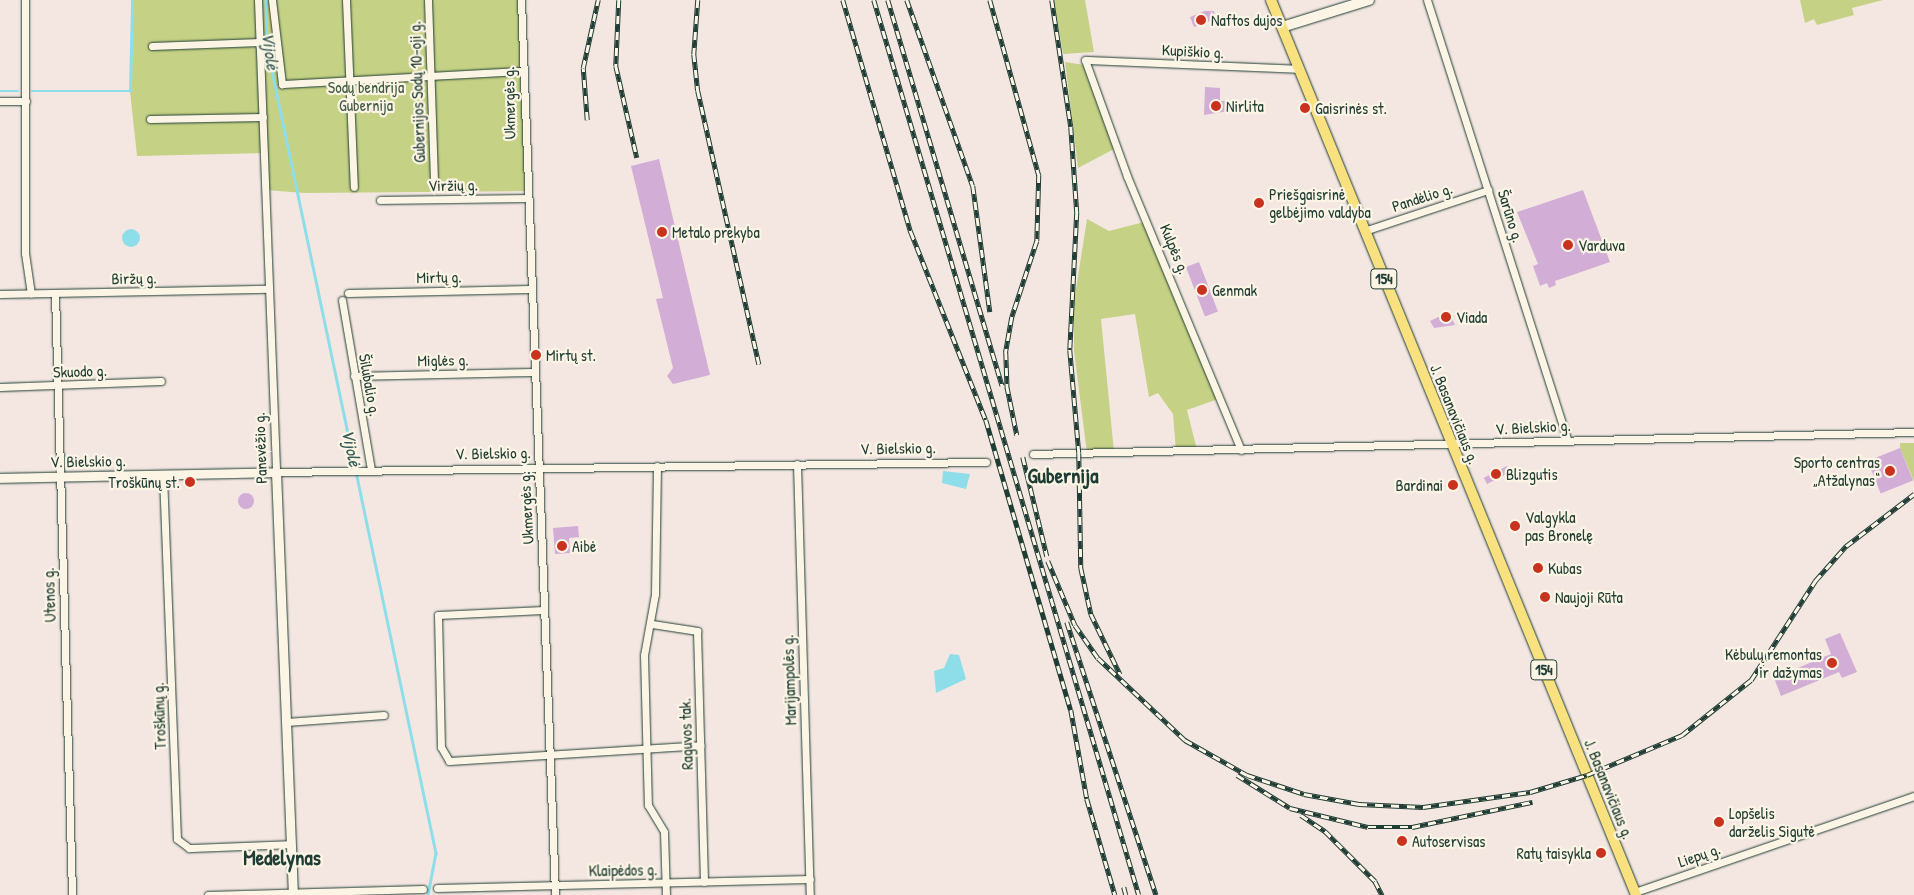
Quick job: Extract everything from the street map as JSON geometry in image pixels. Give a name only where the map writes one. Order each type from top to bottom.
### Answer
[{"type":"main road","name":"J. Basanavičiaus g.","points":[[1270,0],[1635,894]]},
{"type":"main road","points":[[1282,27],[1368,0]]},
{"type":"street","points":[[25,0],[25,253],[31,294]]},
{"type":"street","name":"Panevėžio g.","points":[[258,0],[293,893]]},
{"type":"street","points":[[272,0],[282,84],[522,71]]},
{"type":"street","points":[[346,0],[354,187]]},
{"type":"street","name":"Gubernijos Sodų 10-oji g.","points":[[428,0],[434,182]]},
{"type":"street","name":"Ukmergės g.","points":[[521,0],[529,289],[555,895]]},
{"type":"street","name":"Šarūno g.","points":[[1427,0],[1567,440]]},
{"type":"street","points":[[152,46],[260,42]]},
{"type":"street","name":"Kupiškio g.","points":[[1085,60],[1299,69]]},
{"type":"street","name":"Kulpės g.","points":[[1085,60],[1127,176],[1241,450]]},
{"type":"street","points":[[0,101],[26,101]]},
{"type":"street","points":[[150,119],[262,117]]},
{"type":"street","name":"Pandėlio g.","points":[[1364,231],[1488,190]]},
{"type":"street","name":"Viržių g.","points":[[380,200],[526,198]]},
{"type":"street","name":"Biržų g.","points":[[0,294],[269,289]]},
{"type":"street","name":"Mirtų g.","points":[[348,293],[529,289]]},
{"type":"street","name":"Utenos g.","points":[[55,293],[72,895]]},
{"type":"street","name":"Šilubalio g.","points":[[341,303],[371,470]]},
{"type":"street","name":"Miglės g.","points":[[354,376],[533,372]]},
{"type":"street","name":"Skuodo g.","points":[[0,387],[161,381]]},
{"type":"street","name":"V. Bielskio g.","points":[[1033,454],[1452,446],[1567,440],[1914,432]]},
{"type":"street","name":"V. Bielskio g.","points":[[0,478],[353,470],[986,462]]},
{"type":"street","name":"Marijampolės g.","points":[[797,464],[810,895]]},
{"type":"street","points":[[657,466],[652,624],[644,655],[648,806],[664,832],[666,895]]},
{"type":"street","name":"Troškūnų g.","points":[[164,475],[177,839],[189,848],[291,844]]},
{"type":"street","points":[[543,610],[438,615],[440,747],[449,761],[548,753],[647,751],[700,745]]},
{"type":"street","name":"Raguvos tak.","points":[[652,624],[697,631],[704,882]]},
{"type":"street","points":[[286,722],[384,715]]},
{"type":"street","name":"Liepų g.","points":[[1635,894],[1914,796]]},
{"type":"street","name":"Klaipėdos g.","points":[[436,888],[810,879]]},
{"type":"street","points":[[208,895],[423,889]]},
{"type":"green space","name":"Sodų bendrija Gubernija","points":[[132,0],[521,0],[525,191],[305,193],[265,190],[264,153],[137,156],[130,91]]},
{"type":"green space","points":[[1054,0],[1085,0],[1094,52],[1063,54]]},
{"type":"green space","points":[[1800,0],[1883,0],[1852,8],[1854,15],[1817,25],[1814,19],[1805,23]]},
{"type":"green space","points":[[1065,62],[1084,65],[1114,149],[1078,168]]},
{"type":"green space","points":[[1087,219],[1109,231],[1144,222],[1150,225],[1221,398],[1187,410],[1197,450],[1176,451],[1173,414],[1158,393],[1149,397],[1135,314],[1101,319],[1114,452],[1087,453],[1074,351],[1074,302]]},
{"type":"green space","points":[[1900,443],[1914,443],[1914,481],[1900,448]]},
{"type":"water","points":[[131,229],[137,232],[140,238],[137,244],[131,247],[125,244],[122,238],[125,232]]},
{"type":"water","points":[[943,471],[970,474],[966,489],[942,483]]},
{"type":"water","points":[[950,654],[959,655],[966,679],[936,693],[934,671],[944,668]]},
{"type":"building","name":"Naftos dujos","points":[[1205,11],[1214,11],[1215,19],[1194,27],[1190,17]]},
{"type":"building","name":"Nirlita","points":[[1205,87],[1220,88],[1220,101],[1228,101],[1228,111],[1204,115]]},
{"type":"building","name":"Metalo prekyba","points":[[659,159],[710,375],[673,384],[667,376],[673,368],[656,299],[663,298],[631,166]]},
{"type":"building","name":"Varduva","points":[[1583,190],[1610,262],[1555,281],[1556,285],[1549,288],[1547,283],[1540,286],[1533,266],[1538,264],[1517,212]]},
{"type":"building","name":"Genmak","points":[[1199,262],[1218,311],[1205,316],[1186,267]]},
{"type":"building","name":"Viada","points":[[1449,312],[1455,325],[1434,328],[1430,321]]},
{"type":"building","name":"Sporto centras „Atžalynas“","points":[[1900,448],[1913,480],[1881,494],[1868,461]]},
{"type":"building","name":"Blizgutis","points":[[1507,466],[1510,472],[1487,484],[1484,478]]},
{"type":"building","points":[[246,493],[252,495],[254,501],[252,507],[246,509],[240,507],[238,501],[240,495]]},
{"type":"building","name":"Aibė","points":[[578,526],[579,537],[569,538],[570,553],[555,554],[553,528]]},
{"type":"building","name":"Kėbulų remontas ir dažymas","points":[[1840,633],[1857,672],[1842,678],[1839,672],[1781,696],[1774,678],[1831,654],[1825,639]]},
{"type":"waterway","points":[[32,91],[130,91],[132,0]]},
{"type":"waterway","name":"Vijolė","points":[[266,0],[267,47],[436,853],[428,895]]},
{"type":"waterway","points":[[0,91],[18,91]]},
{"type":"railway","points":[[587,120],[583,68],[598,0]]},
{"type":"railway","points":[[619,0],[616,66],[637,158]]},
{"type":"railway","points":[[698,0],[694,54],[698,91],[759,364]]},
{"type":"railway","points":[[843,0],[911,232],[986,420],[1071,710],[1087,799],[1115,895]]},
{"type":"railway","points":[[874,0],[1139,895]]},
{"type":"railway","points":[[888,0],[1002,385]]},
{"type":"railway","points":[[907,0],[973,186],[990,312]]},
{"type":"railway","points":[[990,0],[1039,175],[1037,241],[1012,317],[1006,352],[1007,386],[1017,435]]},
{"type":"railway","points":[[1052,0],[1071,127],[1077,212],[1070,350],[1079,453],[1081,568],[1091,614],[1120,674]]},
{"type":"railway","points":[[1023,457],[1047,556]]},
{"type":"railway","points":[[1048,561],[1075,625],[1098,658],[1185,740],[1247,775],[1304,794],[1359,804],[1423,807],[1530,792],[1587,775],[1682,735],[1751,680],[1815,581],[1846,546],[1914,494]]},
{"type":"railway","points":[[1067,622],[1156,895]]},
{"type":"railway","points":[[1237,775],[1290,808],[1368,827],[1412,827],[1532,802]]},
{"type":"railway","points":[[1301,815],[1325,831],[1375,881],[1382,895]]},
{"type":"railway","points":[[1124,887],[1126,895]]},
{"type":"place","name":"Naftos dujos","points":[[1201,20]]},
{"type":"place","name":"Nirlita","points":[[1216,106]]},
{"type":"place","name":"Gaisrinės st.","points":[[1305,108]]},
{"type":"place","name":"Priešgaisrinė gelbėjimo valdyba","points":[[1259,203]]},
{"type":"place","name":"Metalo prekyba","points":[[662,232]]},
{"type":"place","name":"Varduva","points":[[1568,245]]},
{"type":"place","name":"Genmak","points":[[1202,290]]},
{"type":"place","name":"Viada","points":[[1446,317]]},
{"type":"place","name":"Mirtų st.","points":[[536,355]]},
{"type":"place","name":"Sporto centras „Atžalynas“","points":[[1890,471]]},
{"type":"place","name":"Blizgutis","points":[[1496,474]]},
{"type":"place","name":"Troškūnų st.","points":[[190,482]]},
{"type":"place","name":"Bardinai","points":[[1453,485]]},
{"type":"place","name":"Valgykla pas Bronelę","points":[[1515,526]]},
{"type":"place","name":"Aibė","points":[[562,546]]},
{"type":"place","name":"Kubas","points":[[1538,568]]},
{"type":"place","name":"Naujoji Rūta","points":[[1545,597]]},
{"type":"place","name":"Kėbulų remontas ir dažymas","points":[[1832,663]]},
{"type":"place","name":"Lopšelis darželis Sigutė","points":[[1719,822]]},
{"type":"place","name":"Autoservisas","points":[[1402,841]]},
{"type":"place","name":"Ratų taisykla","points":[[1601,853]]},
{"type":"district","name":"Gubernija","points":[[1063,476]]},
{"type":"district","name":"Medelynas","points":[[282,858]]}]
